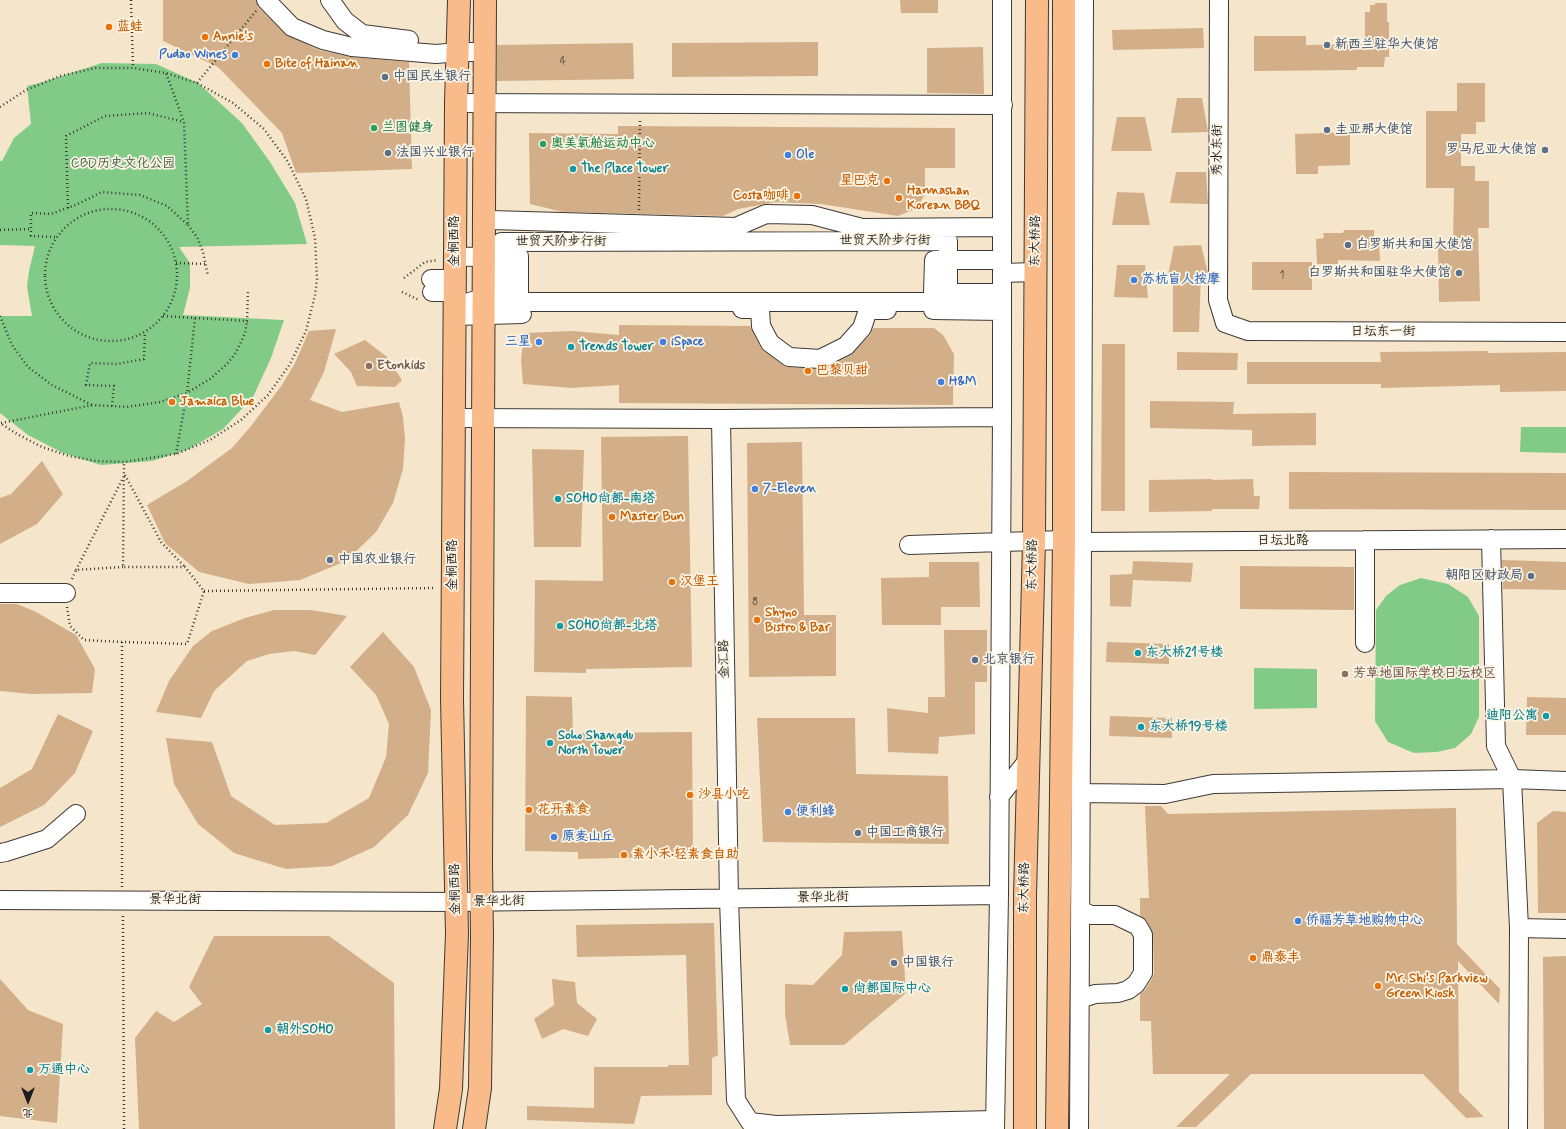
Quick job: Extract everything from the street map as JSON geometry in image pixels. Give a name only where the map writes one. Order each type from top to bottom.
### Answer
[{"type":"main road","name":"金桐西路","points":[[445,1129],[451,1089],[457,934],[452,699],[456,103],[459,0]]},
{"type":"main road","name":"金桐西路","points":[[474,1129],[480,1088],[482,936],[483,418],[492,256],[485,103],[485,0]]},
{"type":"main road","name":"东大桥路","points":[[1025,1129],[1024,895],[1034,541],[1037,0]]},
{"type":"main road","points":[[1057,1129],[1073,541],[1064,0]]},
{"type":"street","points":[[330,0],[345,21],[362,34],[458,46],[485,46]]},
{"type":"street","points":[[995,1125],[999,895],[1002,417],[1002,0]]},
{"type":"street","points":[[1078,1129],[1081,793],[1073,541],[1084,0]]},
{"type":"street","name":"秀水东街","points":[[1218,300],[1219,0]]},
{"type":"street","points":[[263,3],[292,27],[323,40],[359,48],[436,54],[458,46]]},
{"type":"street","points":[[456,103],[1003,105]]},
{"type":"street","points":[[492,220],[736,227],[766,214],[812,215],[862,228],[1002,227]]},
{"type":"street","name":"世贸天阶步行街","points":[[492,256],[501,242],[948,241],[948,293]]},
{"type":"street","points":[[455,257],[519,256],[519,295],[489,302]]},
{"type":"street","points":[[948,260],[1036,272]]},
{"type":"street","points":[[431,285],[455,298],[489,302],[760,309],[761,326],[770,343],[789,357],[820,359],[846,346],[862,328],[868,310],[1002,302]]},
{"type":"street","points":[[489,302],[948,302],[948,293],[1002,302]]},
{"type":"street","name":"日坛东一街","points":[[1218,300],[1225,323],[1248,331],[1566,332]]},
{"type":"street","points":[[454,418],[721,419],[1002,417]]},
{"type":"street","name":"金汇路","points":[[721,419],[730,899],[736,1100],[750,1122],[776,1125],[995,1125]]},
{"type":"street","points":[[1492,539],[1496,746],[1512,779],[1519,928],[1518,1129]]},
{"type":"street","name":"日坛北路","points":[[909,545],[1034,541],[1566,539]]},
{"type":"street","points":[[1365,540],[1366,643]]},
{"type":"street","points":[[0,593],[66,593]]},
{"type":"street","points":[[999,797],[1028,760]]},
{"type":"street","points":[[1081,793],[1165,794],[1213,784],[1512,779],[1566,781]]},
{"type":"street","points":[[0,853],[47,839],[76,814]]},
{"type":"street","name":"景华北街","points":[[0,900],[482,902],[999,895]]},
{"type":"street","points":[[1080,910],[1091,915],[1115,915],[1138,926],[1143,935],[1143,973],[1136,984],[1128,990],[1118,993],[1095,994],[1080,999]]},
{"type":"street","points":[[1519,928],[1566,929]]},
{"type":"path","points":[[131,0],[133,68]]},
{"type":"path","points":[[197,83],[263,3]]},
{"type":"path","points":[[0,107],[26,90],[60,76],[96,68],[133,68],[166,72],[197,83],[233,103],[264,129],[288,162],[306,199],[315,238],[317,279],[315,295],[306,331],[290,364],[268,395],[241,420],[210,440],[176,454],[124,462],[96,461],[68,456],[42,447],[0,423]]},
{"type":"path","points":[[166,72],[184,122],[188,225]]},
{"type":"path","points":[[639,224],[640,104]]},
{"type":"path","points":[[68,208],[66,136],[105,116],[148,113],[184,122]]},
{"type":"path","points":[[55,237],[31,236],[31,213],[51,214],[68,208],[102,192],[140,194],[167,206],[188,225],[197,237],[203,252],[208,276]]},
{"type":"path","points":[[120,209],[143,216],[154,224],[165,236],[175,256],[176,263],[178,278],[175,294],[163,316],[145,332],[124,340],[112,341],[92,338],[76,332],[60,319],[48,299],[43,276],[48,251],[55,237],[74,219],[94,210],[120,209]]},
{"type":"path","points":[[0,230],[31,229]]},
{"type":"path","points":[[176,263],[206,264]]},
{"type":"path","points":[[0,423],[93,405],[127,407],[160,402],[187,393],[210,379],[227,364],[235,354],[245,333],[248,292]]},
{"type":"path","points":[[0,316],[12,345],[28,367],[52,385],[93,405]]},
{"type":"path","points":[[163,316],[247,321]]},
{"type":"path","points":[[176,454],[187,393],[195,318]]},
{"type":"path","points":[[112,406],[114,386],[86,385],[90,363],[117,364],[144,359],[145,332]]},
{"type":"path","points":[[123,567],[124,462]]},
{"type":"path","points":[[124,475],[161,542],[185,567],[204,591]]},
{"type":"path","points":[[124,475],[66,593],[70,626],[84,640],[187,644],[204,591]]},
{"type":"path","points":[[76,570],[123,567],[185,567]]},
{"type":"path","points":[[204,591],[453,588]]},
{"type":"path","points":[[122,642],[124,1129]]},
{"type":"green space","name":"CBD历史文化公园","points":[[102,63],[156,64],[198,83],[242,123],[270,162],[295,203],[307,244],[179,247],[190,263],[190,288],[183,315],[284,320],[271,358],[253,397],[223,429],[189,449],[152,461],[101,465],[63,453],[28,435],[0,413],[0,316],[32,316],[27,287],[35,246],[0,245],[0,161],[2,161],[14,138],[31,124],[27,86]]},
{"type":"green space","points":[[1521,427],[1566,427],[1566,453],[1520,452]]},
{"type":"green space","points":[[1421,578],[1448,584],[1468,597],[1479,616],[1479,717],[1471,734],[1455,748],[1437,752],[1414,753],[1388,742],[1375,721],[1376,610],[1386,596],[1400,585]]},
{"type":"green space","points":[[1254,668],[1317,669],[1317,708],[1254,709]]},
{"type":"building","points":[[163,0],[256,0],[258,7],[285,34],[319,50],[351,57],[409,62],[412,169],[296,173],[282,133],[218,67],[163,41]]},
{"type":"building","points":[[900,0],[938,0],[938,13],[901,13]]},
{"type":"building","points":[[1375,3],[1387,3],[1387,22],[1389,22],[1389,57],[1385,57],[1384,67],[1357,67],[1357,70],[1254,71],[1254,36],[1306,36],[1306,45],[1365,44],[1365,12],[1370,12],[1370,5],[1375,5]]},
{"type":"building","points":[[1203,28],[1204,48],[1113,50],[1112,30]]},
{"type":"building","points":[[818,42],[818,76],[672,77],[672,43]]},
{"type":"building","points":[[633,43],[634,79],[497,81],[497,45]]},
{"type":"building","points":[[983,47],[984,94],[927,93],[927,48]]},
{"type":"building","points":[[1457,83],[1485,83],[1485,122],[1476,122],[1476,134],[1461,134],[1461,166],[1475,166],[1475,181],[1489,181],[1489,228],[1478,228],[1480,301],[1439,302],[1438,245],[1453,245],[1454,188],[1426,188],[1426,111],[1457,111]]},
{"type":"building","points":[[1177,98],[1202,98],[1208,132],[1171,133]]},
{"type":"building","points":[[1117,117],[1145,117],[1152,151],[1111,151]]},
{"type":"building","points":[[618,126],[955,128],[955,168],[925,168],[925,194],[917,208],[898,216],[821,204],[776,202],[738,209],[723,216],[563,212],[530,204],[529,133],[618,134]]},
{"type":"building","points":[[1350,132],[1350,165],[1318,166],[1318,174],[1296,174],[1295,134]]},
{"type":"building","points":[[1176,172],[1206,172],[1208,204],[1170,203]]},
{"type":"building","points":[[1117,192],[1144,193],[1150,225],[1112,225]]},
{"type":"building","name":"白罗斯共和国大使馆","points":[[1344,230],[1374,230],[1374,241],[1379,243],[1380,261],[1338,260],[1338,264],[1317,264],[1316,239],[1324,238],[1323,233],[1343,233]]},
{"type":"building","points":[[1201,245],[1208,273],[1201,273],[1199,332],[1173,332],[1173,274],[1168,275],[1174,246]]},
{"type":"building","points":[[1252,262],[1312,262],[1312,290],[1252,290]]},
{"type":"building","points":[[1117,265],[1145,265],[1148,298],[1114,297]]},
{"type":"building","points":[[619,325],[750,326],[761,348],[783,365],[788,367],[819,369],[825,368],[851,355],[870,335],[873,328],[934,328],[943,335],[954,354],[953,405],[619,403],[619,385],[571,388],[523,384],[521,360],[524,333],[572,331],[619,335]]},
{"type":"building","points":[[336,329],[324,372],[310,400],[342,412],[399,402],[403,417],[405,439],[403,469],[393,503],[376,532],[346,561],[300,580],[249,584],[199,572],[165,543],[147,505],[187,481],[232,448],[251,426],[282,385],[295,363],[309,331]]},
{"type":"building","name":"Etonkids","points":[[365,340],[387,357],[402,380],[395,387],[357,386],[351,372],[334,354]]},
{"type":"building","points":[[1102,344],[1125,344],[1125,511],[1101,511]]},
{"type":"building","points":[[1488,351],[1488,353],[1566,352],[1566,391],[1500,392],[1500,385],[1381,388],[1381,384],[1247,384],[1247,362],[1381,362],[1380,352]]},
{"type":"building","points":[[1177,352],[1238,353],[1237,370],[1177,370]]},
{"type":"building","points":[[1150,401],[1234,402],[1233,414],[1316,413],[1316,445],[1252,446],[1252,430],[1150,428]]},
{"type":"building","points":[[688,436],[692,667],[586,669],[586,673],[534,672],[535,580],[603,581],[601,437]]},
{"type":"building","points":[[802,442],[804,615],[836,615],[836,676],[749,677],[747,443]]},
{"type":"building","name":"SOHO尚都-南塔","points":[[532,449],[584,450],[581,547],[534,547]]},
{"type":"building","points":[[42,461],[63,494],[37,524],[0,544],[0,498],[11,494]]},
{"type":"building","points":[[1289,472],[1566,473],[1566,510],[1289,509]]},
{"type":"building","points":[[1253,479],[1254,496],[1260,496],[1259,509],[1212,509],[1212,511],[1149,512],[1149,480]]},
{"type":"building","name":"朝阳区财政局","points":[[1502,560],[1566,562],[1566,590],[1503,589]]},
{"type":"building","points":[[1133,561],[1193,563],[1191,582],[1133,580],[1131,607],[1110,606],[1110,575],[1132,574]]},
{"type":"building","points":[[929,562],[979,562],[980,607],[941,607],[941,625],[882,625],[881,578],[929,577]]},
{"type":"building","points":[[1240,566],[1354,567],[1354,610],[1240,609]]},
{"type":"building","points":[[0,604],[16,604],[22,606],[36,612],[76,635],[95,669],[92,693],[31,694],[0,691]]},
{"type":"building","points":[[274,610],[311,610],[347,616],[315,655],[294,651],[269,654],[247,661],[214,691],[201,718],[156,712],[169,681],[193,646],[212,631],[245,618]]},
{"type":"building","points":[[944,630],[987,630],[987,682],[975,682],[975,734],[939,737],[938,754],[888,752],[887,708],[928,713],[928,697],[945,697]]},
{"type":"building","points":[[383,632],[414,667],[431,710],[428,773],[408,815],[374,847],[332,866],[286,869],[234,853],[198,824],[174,784],[166,738],[212,742],[231,796],[275,825],[326,823],[369,798],[386,757],[389,724],[376,695],[350,667]]},
{"type":"building","name":"东大桥21号楼","points":[[1107,642],[1169,644],[1169,664],[1106,662]]},
{"type":"building","points":[[526,696],[572,697],[573,733],[692,732],[693,856],[578,859],[578,852],[525,851]]},
{"type":"building","name":"迪阳公寓","points":[[1527,697],[1566,698],[1566,735],[1526,735]]},
{"type":"building","points":[[58,714],[93,731],[75,773],[44,805],[0,827],[0,788],[32,769]]},
{"type":"building","name":"东大桥19号楼","points":[[1110,716],[1172,718],[1172,738],[1109,736]]},
{"type":"building","points":[[757,718],[855,718],[856,774],[948,776],[949,844],[763,842]]},
{"type":"building","name":"侨福芳草地购物中心","points":[[1145,806],[1161,806],[1168,814],[1456,808],[1457,944],[1500,989],[1499,1004],[1458,961],[1459,1092],[1484,1117],[1466,1118],[1423,1074],[1251,1074],[1196,1127],[1176,1127],[1230,1074],[1153,1074],[1151,1021],[1140,1021],[1140,994],[1145,990],[1154,973],[1153,935],[1147,921],[1140,915],[1140,898],[1149,898]]},
{"type":"building","points":[[1553,811],[1566,812],[1566,913],[1538,913],[1537,823]]},
{"type":"building","points":[[714,923],[718,1055],[712,1058],[712,1095],[641,1096],[634,1124],[527,1120],[527,1106],[594,1108],[594,1067],[668,1067],[668,1065],[689,1065],[686,955],[577,957],[576,925]]},
{"type":"building","name":"尚都国际中心","points":[[902,931],[906,993],[844,1045],[790,1045],[785,1014],[785,984],[813,985],[842,955],[844,932]]},
{"type":"building","name":"朝外SOHO","points":[[214,936],[329,936],[394,983],[395,1129],[139,1129],[135,1038],[156,1011],[174,1022],[202,1004],[189,987]]},
{"type":"building","points":[[1566,956],[1566,1129],[1544,1129],[1543,957]]},
{"type":"building","name":"万通中心","points":[[0,979],[28,1010],[63,1024],[57,1123],[0,1116]]},
{"type":"building","points":[[552,979],[575,982],[577,1003],[597,1019],[588,1036],[563,1029],[542,1039],[534,1019],[554,1005]]},
{"type":"place","name":"蓝蛙","points":[[109,27]]},
{"type":"place","name":"Annie's","points":[[205,37]]},
{"type":"place","name":"新西兰驻华大使馆","points":[[1327,45]]},
{"type":"place","name":"Pudao Wines","points":[[235,55]]},
{"type":"place","name":"Bite of Hainan","points":[[267,64]]},
{"type":"place","name":"中国民生银行","points":[[385,77]]},
{"type":"place","name":"兰图健身","points":[[374,128]]},
{"type":"place","name":"圭亚那大使馆","points":[[1327,130]]},
{"type":"place","name":"奥美氧舱运动中心","points":[[543,144]]},
{"type":"place","name":"罗马尼亚大使馆","points":[[1545,150]]},
{"type":"place","name":"法国兴业银行","points":[[388,153]]},
{"type":"place","name":"Ole","points":[[788,155]]},
{"type":"place","name":"The Place Tower","points":[[573,169]]},
{"type":"place","name":"星巴克","points":[[887,181]]},
{"type":"place","name":"Costa咖啡","points":[[797,196]]},
{"type":"place","name":"Hannashan Korean BBQ","points":[[899,198]]},
{"type":"place","name":"白罗斯共和国大使馆","points":[[1348,245]]},
{"type":"place","name":"白罗斯共和国驻华大使馆","points":[[1459,273]]},
{"type":"place","name":"苏杭盲人按摩","points":[[1134,280]]},
{"type":"place","name":"三星","points":[[539,342]]},
{"type":"place","name":"iSpace","points":[[663,342]]},
{"type":"place","name":"Trends Tower","points":[[571,347]]},
{"type":"place","name":"Etonkids","points":[[369,366]]},
{"type":"place","name":"巴黎贝甜","points":[[808,371]]},
{"type":"place","name":"H&M","points":[[941,382]]},
{"type":"place","name":"Jamaica Blue","points":[[172,402]]},
{"type":"place","name":"7-Eleven","points":[[755,489]]},
{"type":"place","name":"SOHO尚都-南塔","points":[[558,499]]},
{"type":"place","name":"Master Bun","points":[[612,517]]},
{"type":"place","name":"中国农业银行","points":[[330,560]]},
{"type":"place","name":"朝阳区财政局","points":[[1531,576]]},
{"type":"place","name":"汉堡王","points":[[672,582]]},
{"type":"place","name":"Shyno Bistro & Bar","points":[[757,620]]},
{"type":"place","name":"SOHO尚都-北塔","points":[[560,626]]},
{"type":"place","name":"东大桥21号楼","points":[[1138,653]]},
{"type":"place","name":"北京银行","points":[[975,660]]},
{"type":"place","name":"芳草地国际学校日坛校区","points":[[1345,674]]},
{"type":"place","name":"迪阳公寓","points":[[1546,716]]},
{"type":"place","name":"东大桥19号楼","points":[[1141,727]]},
{"type":"place","name":"Soho Shangdu North Tower","points":[[550,743]]},
{"type":"place","name":"沙县小吃","points":[[690,795]]},
{"type":"place","name":"花开素食","points":[[529,810]]},
{"type":"place","name":"便利蜂","points":[[788,812]]},
{"type":"place","name":"中国工商银行","points":[[858,833]]},
{"type":"place","name":"原麦山丘","points":[[554,837]]},
{"type":"place","name":"素小禾·轻素食自助","points":[[624,855]]},
{"type":"place","name":"侨福芳草地购物中心","points":[[1298,921]]},
{"type":"place","name":"鼎泰丰","points":[[1253,958]]},
{"type":"place","name":"中国银行","points":[[894,963]]},
{"type":"place","name":"Mr. Shi's Parkview Green Kiosk","points":[[1378,986]]},
{"type":"place","name":"尚都国际中心","points":[[845,989]]},
{"type":"place","name":"朝外SOHO","points":[[268,1030]]},
{"type":"place","name":"万通中心","points":[[30,1070]]}]
